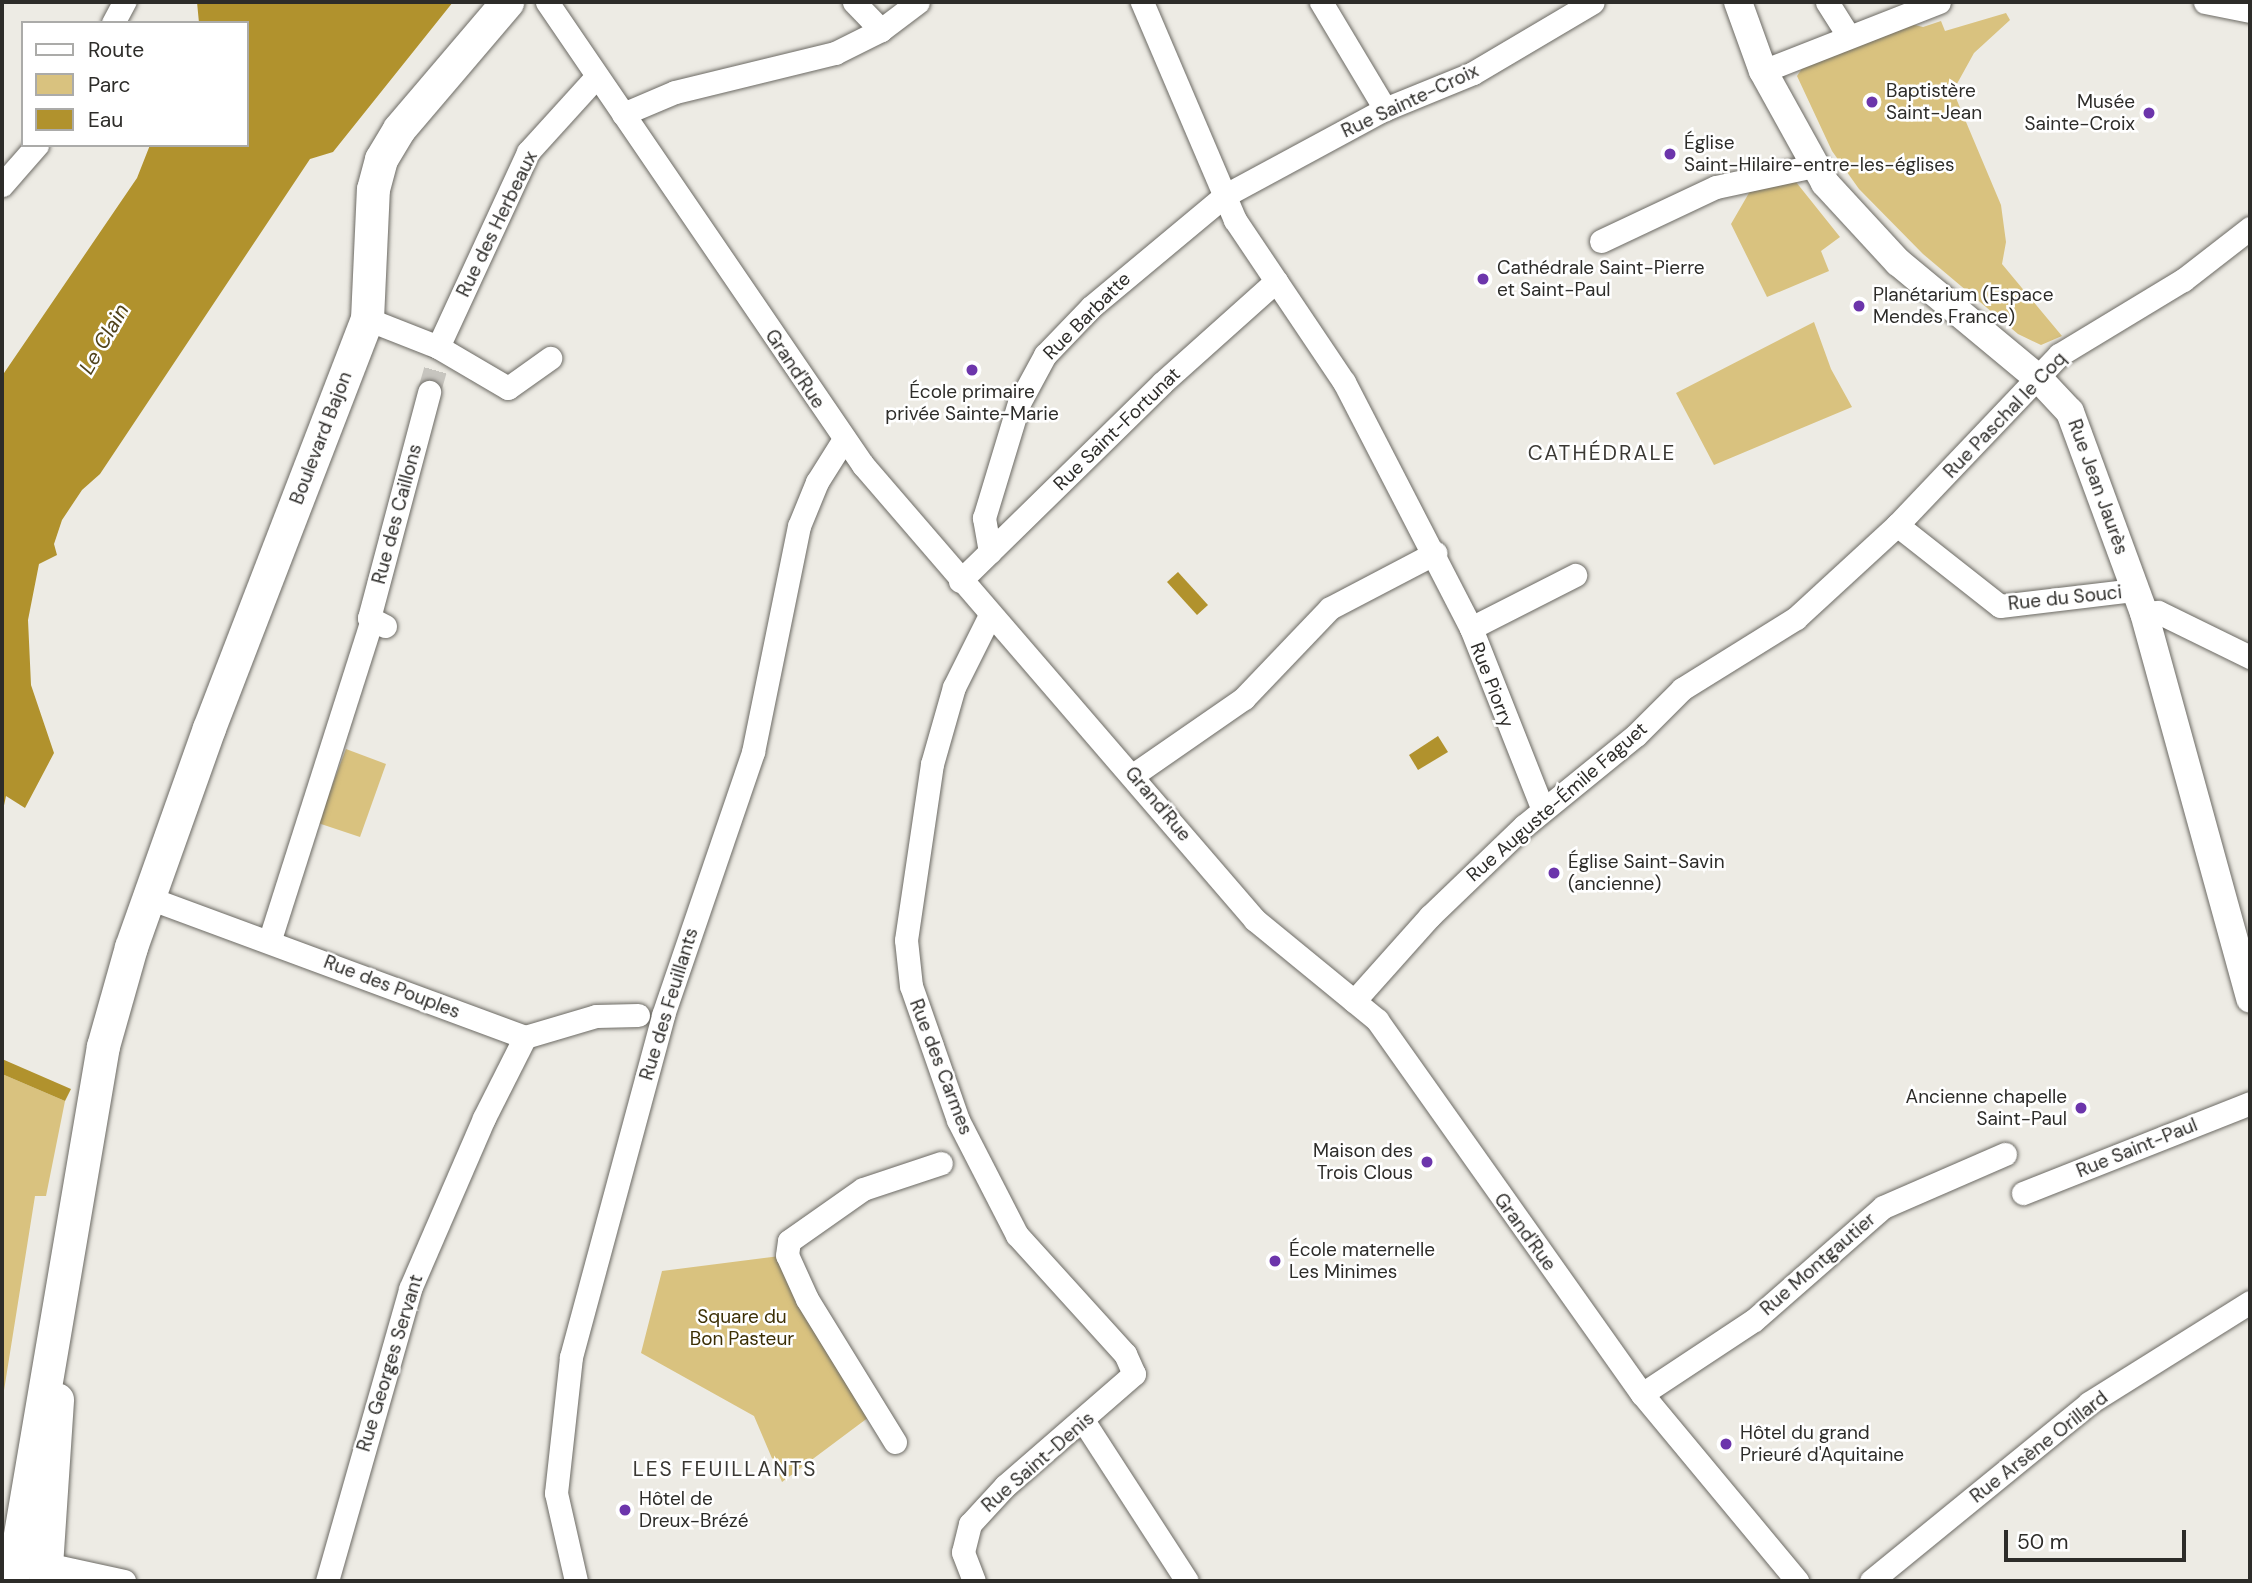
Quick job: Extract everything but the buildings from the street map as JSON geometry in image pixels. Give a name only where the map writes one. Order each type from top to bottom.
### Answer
[{"type":"main road","name":"Boulevard Bajon","points":[[60,1316],[103,1046],[149,898],[209,728],[367,319],[373,189],[385,151],[507,2]]},
{"type":"main road","points":[[2,1543],[33,1442],[60,1316]]},
{"type":"main road","points":[[29,1575],[60,1316]]},
{"type":"main road","points":[[29,1575],[33,1442]]},
{"type":"street","points":[[114,21],[124,2]]},
{"type":"street","name":"Grand'Rue","points":[[547,2],[844,439],[960,581],[1133,775],[1255,920],[1377,1020],[1642,1394],[1797,1581]]},
{"type":"street","points":[[854,2],[881,30]]},
{"type":"street","points":[[622,114],[675,92],[815,60],[881,30],[918,2]]},
{"type":"street","points":[[1142,2],[1224,195],[1276,281],[1344,382],[1435,553],[1471,628]]},
{"type":"street","points":[[1321,2],[1385,109]]},
{"type":"street","name":"Rue Sainte-Croix","points":[[1224,195],[1385,109],[1473,73],[1593,2]]},
{"type":"street","name":"Rue Jean Jaurès","points":[[1738,2],[1763,71],[1814,166],[1898,262],[2039,379],[2070,412],[2140,601],[2250,999]]},
{"type":"street","points":[[1827,2],[1849,37]]},
{"type":"street","points":[[1763,71],[1939,2]]},
{"type":"street","points":[[2205,2],[2250,11]]},
{"type":"street","name":"Rue des Herbeaux","points":[[438,352],[528,152],[596,77]]},
{"type":"street","points":[[2,185],[35,147]]},
{"type":"street","points":[[1601,241],[1716,187],[1814,166]]},
{"type":"street","name":"Rue Barbatte","points":[[990,552],[984,518],[1030,377],[1091,307],[1224,195]]},
{"type":"street","name":"Rue Paschal le Coq","points":[[1781,629],[1897,525],[2059,355],[2183,280],[2250,228]]},
{"type":"street","name":"Rue Saint-Fortunat","points":[[960,581],[1162,383],[1276,281]]},
{"type":"street","points":[[367,319],[508,388],[550,358]]},
{"type":"street","name":"Rue des Caillons","points":[[270,939],[347,722],[378,624],[429,392]]},
{"type":"street","name":"Rue des Feuillants","points":[[576,1581],[556,1493],[570,1357],[663,1015],[753,752],[799,526],[817,482],[844,439]]},
{"type":"street","name":"Rue du Souci","points":[[1897,525],[2000,606],[2140,601]]},
{"type":"street","points":[[1133,775],[1244,698],[1330,608],[1435,553]]},
{"type":"street","name":"Rue Piorry","points":[[1543,810],[1471,628],[1575,575]]},
{"type":"street","points":[[2140,601],[2250,657]]},
{"type":"street","name":"Rue des Carmes","points":[[990,615],[954,687],[932,764],[905,940],[911,986],[958,1120],[1017,1235],[1125,1354]]},
{"type":"street","name":"Rue Auguste-Émile Faguet","points":[[1354,1001],[1473,872],[1543,810],[1636,735],[1682,689],[1781,629]]},
{"type":"street","name":"Rue des Pouples","points":[[149,898],[270,939],[525,1037]]},
{"type":"street","points":[[525,1037],[596,1016],[638,1014]]},
{"type":"street","name":"Rue Georges Servant","points":[[327,1581],[410,1289],[484,1118],[525,1037]]},
{"type":"street","name":"Rue Saint-Paul","points":[[2023,1193],[2250,1103]]},
{"type":"street","name":"Rue Montgautier","points":[[1642,1394],[1754,1320],[1883,1207],[2006,1154]]},
{"type":"street","points":[[895,1442],[799,1284],[787,1255],[789,1241],[863,1189],[941,1163]]},
{"type":"street","name":"Rue Arsène Orillard","points":[[1871,1581],[2105,1401],[2250,1302]]},
{"type":"street","name":"Rue Saint-Denis","points":[[974,1581],[963,1552],[970,1524],[1006,1486],[1084,1422],[1134,1374],[1125,1354]]},
{"type":"street","points":[[1084,1422],[1187,1581]]},
{"type":"street","points":[[29,1575],[124,1581]]},
{"type":"green space","points":[[2006,13],[2010,20],[1974,53],[1953,91],[2001,205],[2006,242],[2002,264],[2062,336],[2041,345],[2018,334],[1923,254],[1859,189],[1832,151],[1797,76],[1805,64],[1911,24],[1923,27],[1941,21],[1945,31]]},
{"type":"green space","points":[[1792,177],[1840,237],[1821,251],[1829,271],[1767,297],[1731,224],[1753,186]]},
{"type":"green space","points":[[1814,322],[1831,369],[1852,407],[1714,465],[1676,393]]},
{"type":"green space","points":[[346,749],[386,764],[360,837],[318,823]]},
{"type":"green space","points":[[2,1074],[65,1101],[46,1196],[35,1196],[2,1403]]},
{"type":"green space","name":"Square du Bon Pasteur","points":[[780,1256],[873,1414],[782,1482],[754,1416],[641,1353],[662,1271]]},
{"type":"water","name":"Le Clain","points":[[197,2],[453,2],[333,152],[310,159],[100,474],[82,490],[62,520],[54,544],[57,555],[39,564],[28,620],[31,685],[54,753],[25,808],[6,796],[2,815],[2,376],[137,178],[149,147],[248,147],[248,21],[199,21]]},
{"type":"water","points":[[1178,572],[1208,605],[1197,615],[1167,582]]},
{"type":"water","points":[[1438,736],[1448,752],[1418,770],[1409,755]]},
{"type":"water","points":[[2,1059],[71,1089],[65,1101],[2,1074]]},
{"type":"tunnel","points":[[429,392],[439,357]]},
{"type":"place","name":"Baptistère Saint-Jean","points":[[1872,102]]},
{"type":"place","name":"Musée Sainte-Croix","points":[[2149,113]]},
{"type":"place","name":"Église Saint-Hilaire-entre-les-églises","points":[[1670,154]]},
{"type":"place","name":"Cathédrale Saint-Pierre et Saint-Paul","points":[[1483,279]]},
{"type":"place","name":"Planétarium (Espace Mendes France)","points":[[1859,306]]},
{"type":"place","name":"École primaire privée Sainte-Marie","points":[[972,370]]},
{"type":"place","name":"Église Saint-Savin (ancienne)","points":[[1554,873]]},
{"type":"place","name":"Ancienne chapelle Saint-Paul","points":[[2081,1108]]},
{"type":"place","name":"Maison des Trois Clous","points":[[1427,1162]]},
{"type":"place","name":"École maternelle Les Minimes","points":[[1275,1261]]},
{"type":"place","name":"Hôtel du grand Prieuré d'Aquitaine","points":[[1726,1444]]},
{"type":"place","name":"Hôtel de Dreux-Brézé","points":[[625,1510]]},
{"type":"district","name":"CATHÉDRALE","points":[[1602,453]]},
{"type":"district","name":"LES FEUILLANTS","points":[[725,1469]]}]
